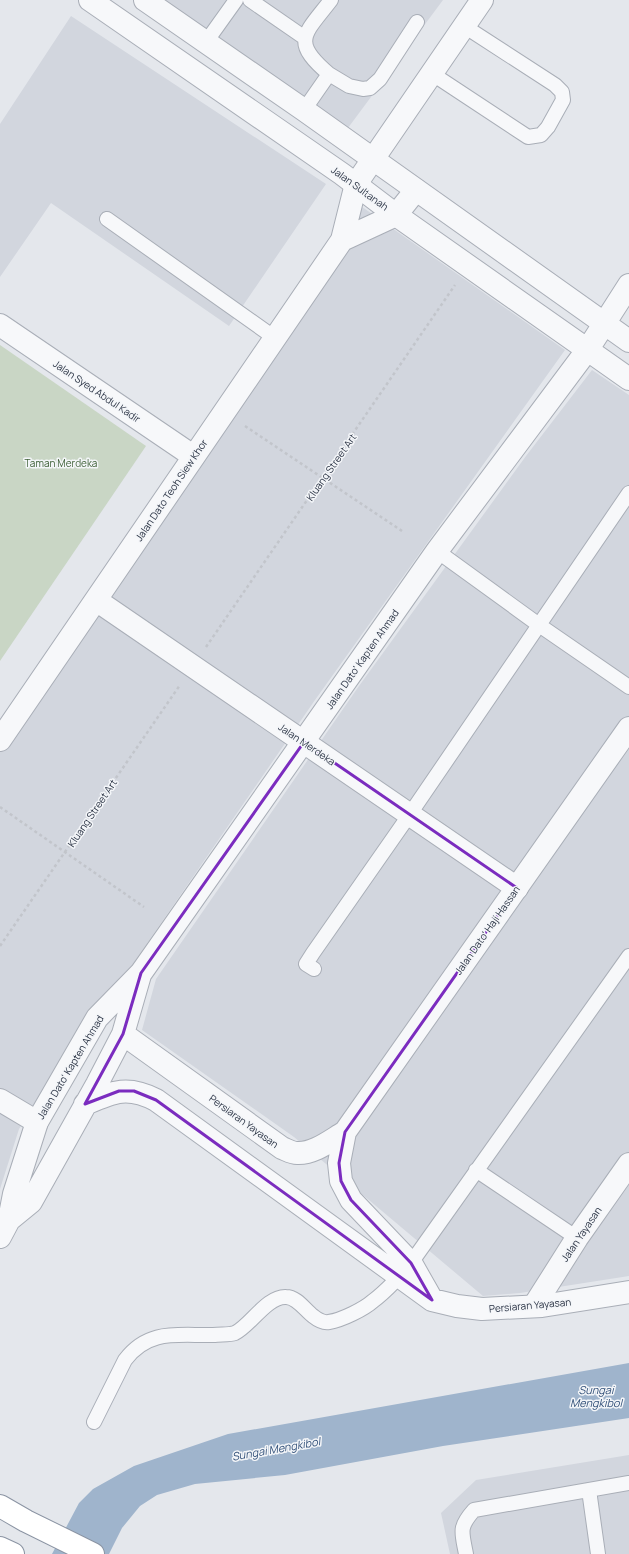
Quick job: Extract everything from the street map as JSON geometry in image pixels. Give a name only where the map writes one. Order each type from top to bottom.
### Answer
[{"type":"highway","points":[[0,1506],[26,1521],[93,1554]]},
{"type":"street","name":"Jalan Sultanah","points":[[90,0],[356,184],[396,214],[629,378]]},
{"type":"street","points":[[145,0],[304,110],[604,325],[629,341]]},
{"type":"street","points":[[342,240],[356,184],[482,0]]},
{"type":"street","points":[[342,240],[396,214],[416,190]]},
{"type":"street","name":"Jalan Dato Teoh Siew Khor","points":[[0,740],[342,240]]},
{"type":"street","name":"Jalan Dato' Kapten Ahmad","points":[[4,1228],[37,1122],[97,1018],[141,973],[437,552],[588,349],[629,285]]},
{"type":"street","name":"Jalan Syed Abdul Kadir","points":[[0,325],[193,456]]},
{"type":"street","name":"Jalan Merdeka","points":[[96,600],[517,888]]},
{"type":"street","name":"Jalan Dato' Haji Hassan","points":[[345,1132],[629,728]]},
{"type":"street","name":"Jalan Dato' Kapten Ahmad","points":[[4,1228],[31,1202],[123,1034],[141,973]]},
{"type":"street","name":"Persiaran Yayasan","points":[[123,1034],[282,1148],[296,1153],[307,1152],[318,1148],[345,1132]]},
{"type":"street","name":"Persiaran Yayasan","points":[[85,1104],[120,1091],[134,1091],[156,1100],[405,1270]]},
{"type":"street","points":[[0,1100],[37,1122]]},
{"type":"street","name":"Persiaran Yayasan","points":[[345,1132],[339,1163],[341,1181],[351,1200],[405,1270],[432,1300],[457,1306],[482,1309],[542,1306],[629,1292]]},
{"type":"street","name":"Jalan Yayasan","points":[[534,1306],[578,1238],[629,1164]]},
{"type":"lane","points":[[206,42],[236,0]]},
{"type":"lane","points":[[250,0],[305,38]]},
{"type":"lane","points":[[331,0],[305,34],[305,46],[315,62],[329,74],[350,86],[363,89],[370,88],[380,79],[416,22]]},
{"type":"lane","points":[[431,73],[528,137],[541,135],[548,127],[563,100],[562,92],[555,85],[464,26]]},
{"type":"lane","points":[[304,110],[329,74]]},
{"type":"lane","points":[[107,219],[275,338]]},
{"type":"lane","points":[[314,969],[306,964],[629,494]]},
{"type":"lane","points":[[437,552],[629,687]]},
{"type":"lane","points":[[94,1422],[125,1360],[131,1353],[146,1342],[169,1335],[236,1333],[277,1298],[287,1297],[293,1299],[321,1321],[329,1322],[354,1313],[373,1302],[405,1270],[629,956]]},
{"type":"lane","points":[[476,1170],[578,1238]]},
{"type":"lane","points":[[466,1554],[461,1530],[466,1519],[474,1510],[629,1483]]},
{"type":"lane","points":[[589,1490],[598,1554]]},
{"type":"path","name":"Kluang Street Art","points":[[205,648],[456,285]]},
{"type":"path","points":[[245,426],[402,531]]},
{"type":"path","name":"Kluang Street Art","points":[[0,946],[183,680]]},
{"type":"path","points":[[0,807],[144,907]]},
{"type":"highlighted area","points":[[304,742],[517,888],[345,1132],[339,1163],[341,1181],[351,1200],[411,1263],[432,1300],[156,1100],[134,1091],[119,1091],[85,1104],[123,1034],[141,973]]},
{"type":"shaded area","points":[[157,0],[443,0],[342,136]]},
{"type":"shaded area","points":[[71,16],[326,184],[229,326],[51,203],[0,277],[0,124]]},
{"type":"shaded area","points":[[358,204],[565,350],[315,700],[19,1129],[0,1189],[0,726]]},
{"type":"shaded area","points":[[592,370],[629,395],[629,1276],[520,1293],[483,1296],[294,1137],[142,1030],[156,979],[359,686],[526,456]]},
{"type":"shaded area","points":[[629,1455],[629,1554],[450,1554],[441,1513],[476,1480]]},
{"type":"green space","name":"Taman Merdeka","points":[[0,345],[146,446],[0,661]]},
{"type":"water","name":"Sungai Mengkibol","points":[[629,1363],[629,1418],[443,1446],[285,1475],[195,1484],[157,1495],[140,1506],[122,1528],[109,1554],[52,1554],[79,1503],[93,1489],[134,1466],[228,1434]]}]
